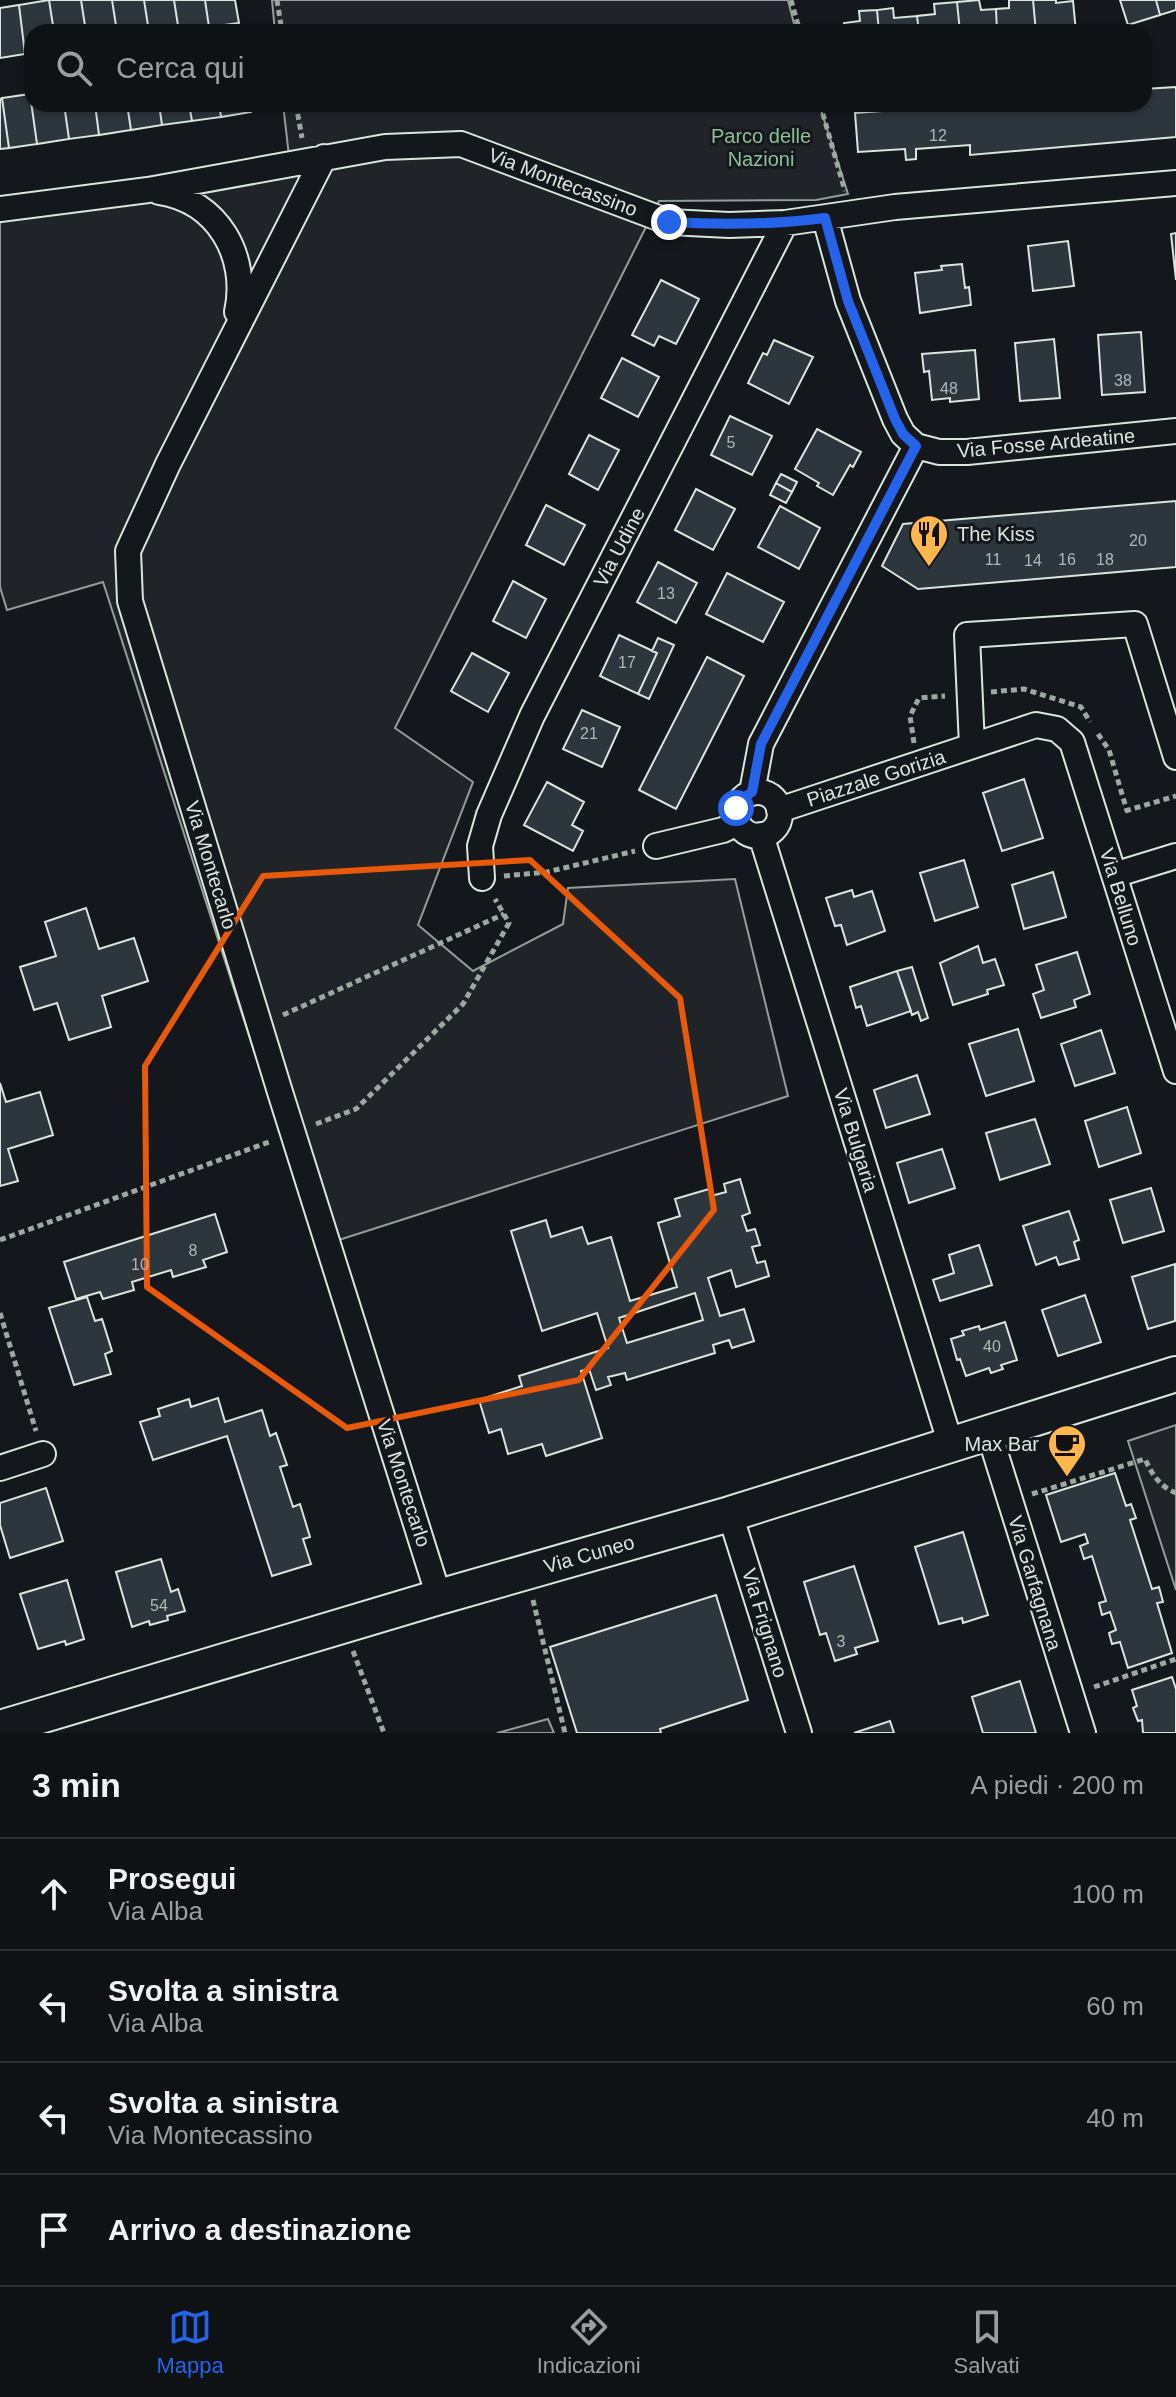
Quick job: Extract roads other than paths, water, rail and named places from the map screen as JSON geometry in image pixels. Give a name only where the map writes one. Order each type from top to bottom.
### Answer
[{"type":"street","name":"Via Montecassino","points":[[0,209],[148,190],[385,147],[461,144],[669,222],[729,225],[785,223],[895,207],[1176,183]]},
{"type":"street","name":"Via Montecarlo","points":[[315,158],[231,341],[128,551],[130,601],[439,1597]]},
{"type":"street","points":[[148,190],[190,201],[214,221],[228,240],[241,284],[231,341]]},
{"type":"street","points":[[752,792],[761,744],[916,446],[903,434],[895,419],[848,301],[825,218]]},
{"type":"street","name":"Via Udine","points":[[482,878],[480,846],[489,815],[532,716],[785,223]]},
{"type":"street","name":"Via Fosse Ardeatine","points":[[916,446],[939,452],[967,452],[1176,431]]},
{"type":"street","name":"Piazzale Gorizia","points":[[972,746],[967,635],[1135,624],[1176,757]]},
{"type":"street","name":"Piazzale Gorizia","points":[[779,810],[1036,725],[1057,729]]},
{"type":"street","name":"Via Belluno","points":[[1057,729],[1072,742],[1176,1071]]},
{"type":"street","points":[[752,792],[773,798],[779,810],[774,829],[761,835],[748,834],[737,823],[735,815],[739,801],[752,792]]},
{"type":"street","points":[[656,846],[723,830],[737,823]]},
{"type":"street","name":"Via Bulgaria","points":[[761,835],[951,1445]]},
{"type":"street","points":[[1114,875],[1176,856]]},
{"type":"street","name":"Via Cuneo","points":[[0,1728],[730,1514],[1176,1374]]},
{"type":"street","name":"Via Garfagnana","points":[[989,1433],[1083,1733]]},
{"type":"street","points":[[0,1468],[43,1454]]},
{"type":"street","name":"Via Frignano","points":[[730,1514],[799,1733]]},
{"type":"place","name":"The Kiss","points":[[929,568]]},
{"type":"place","name":"Max Bar","points":[[1067,1478]]},
{"type":"park label","name":"Parco delle Nazioni","points":[[761,148]]}]
